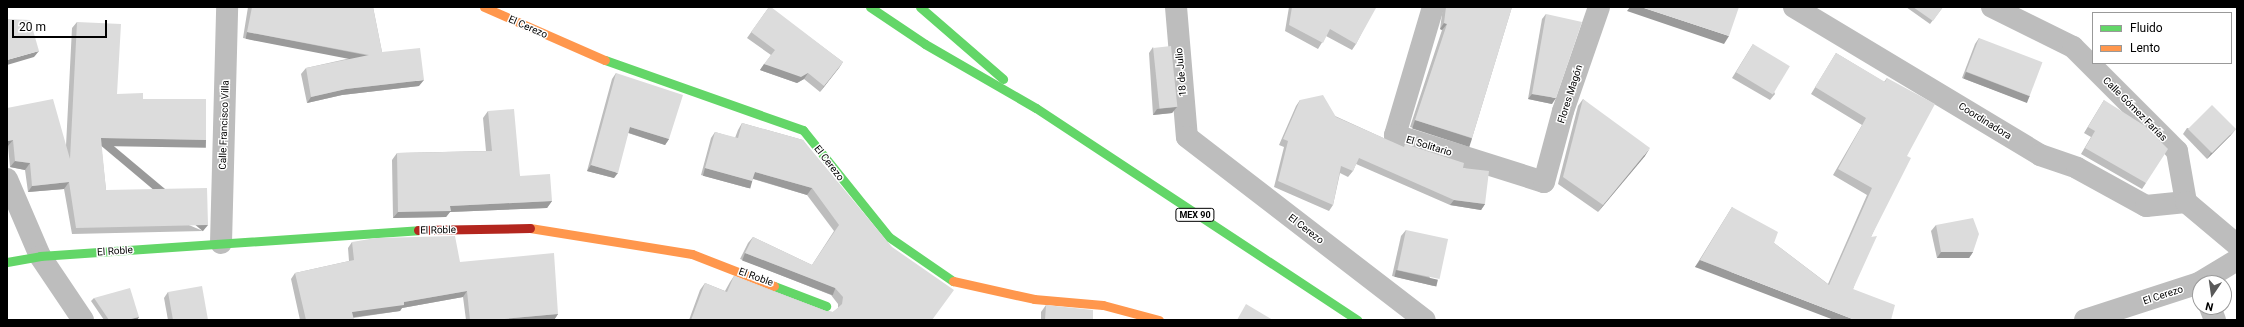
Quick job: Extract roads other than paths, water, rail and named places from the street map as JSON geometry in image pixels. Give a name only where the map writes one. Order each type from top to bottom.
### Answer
[{"type":"street","name":"Calle Francisco Villa","points":[[221,243],[227,7]]},
{"type":"street","name":"El Cerezo","points":[[484,7],[606,61],[804,130],[888,237],[958,284],[1034,299],[1103,305],[1159,320]]},
{"type":"street","name":"MEX 90","points":[[870,7],[925,44],[1036,108],[1357,320]]},
{"type":"street","name":"MEX 90","points":[[920,7],[1036,108]]},
{"type":"street","name":"18 de Julio","points":[[1176,7],[1187,137]]},
{"type":"street","name":"El Solitario","points":[[1433,7],[1395,135],[1544,182]]},
{"type":"street","name":"Flores Magón","points":[[1544,182],[1563,111],[1599,7]]},
{"type":"street","name":"Coordinadora","points":[[1794,7],[2040,155],[2077,168],[2146,206],[2186,202]]},
{"type":"street","name":"Calle Gómez Farías","points":[[1992,7],[2079,52],[2177,151],[2186,202]]},
{"type":"street","name":"El Cerezo","points":[[1187,137],[1425,320]]},
{"type":"street","points":[[7,179],[40,256],[83,320]]},
{"type":"street","points":[[2186,202],[2237,245]]},
{"type":"street","name":"El Roble","points":[[7,262],[40,256],[385,232],[540,228],[692,254],[826,306]]},
{"type":"street","name":"El Cerezo","points":[[2214,275],[2237,260]]},
{"type":"street","name":"El Cerezo","points":[[2085,320],[2192,287]]}]
